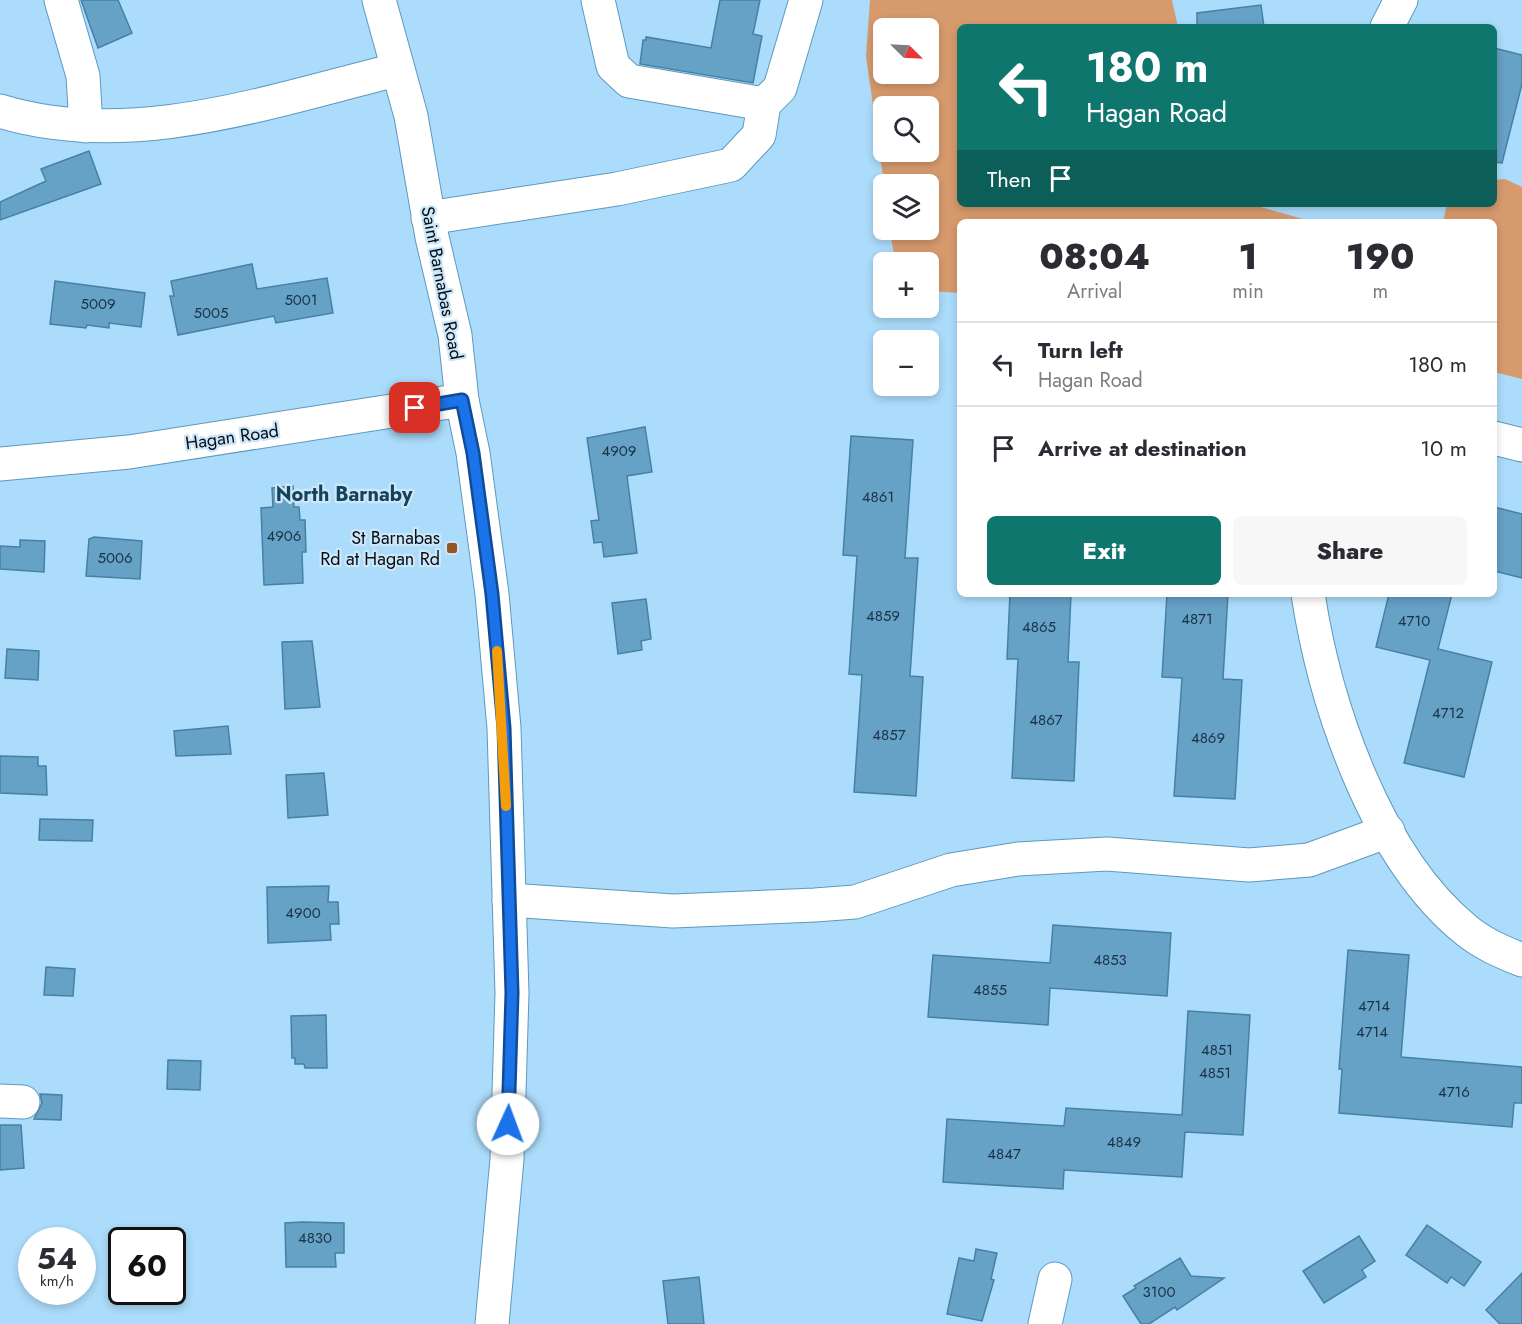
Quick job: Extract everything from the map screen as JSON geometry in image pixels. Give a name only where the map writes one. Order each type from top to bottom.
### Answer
[{"type":"main road","points":[[61,0],[83,76],[86,126]]},
{"type":"main road","name":"Saint Barnabas Road","points":[[379,0],[396,70],[411,116],[428,218],[455,335],[462,400],[473,453],[493,605],[504,728],[512,993],[508,1138],[492,1324]]},
{"type":"main road","points":[[598,0],[613,66],[629,81],[764,104]]},
{"type":"main road","points":[[428,218],[617,189],[731,165],[759,135],[764,104],[780,88],[806,0]]},
{"type":"main road","points":[[1389,24],[1401,0]]},
{"type":"main road","points":[[0,111],[42,121],[86,126],[154,123],[209,116],[396,70]]},
{"type":"main road","name":"Hagan Road","points":[[0,464],[129,452],[462,400]]},
{"type":"main road","points":[[1497,439],[1522,445]]},
{"type":"main road","points":[[1309,597],[1320,664],[1352,759],[1388,831],[1424,887],[1450,916],[1487,945],[1522,960]]},
{"type":"main road","points":[[509,900],[673,911],[855,902],[951,870],[1018,858],[1107,854],[1249,865],[1309,860],[1388,831]]},
{"type":"main road","points":[[1045,1324],[1055,1279]]},
{"type":"shaded area","points":[[870,0],[1172,0],[1177,24],[957,24],[957,207],[1261,207],[1303,219],[957,219],[957,293],[939,292],[939,252],[893,252],[892,240],[939,240],[939,174],[883,174],[881,162],[939,162],[939,96],[873,96],[873,106],[866,56]]},
{"type":"shaded area","points":[[1505,179],[1522,187],[1522,379],[1497,373],[1497,219],[1444,219],[1446,207],[1497,207],[1497,180]]},
{"type":"building","points":[[81,0],[118,0],[132,33],[98,48]]},
{"type":"building","points":[[720,0],[760,0],[753,34],[762,36],[753,83],[640,64],[643,40],[646,40],[646,37],[711,48]]},
{"type":"building","points":[[1261,5],[1264,24],[1197,24],[1197,13]]},
{"type":"building","points":[[1497,49],[1522,55],[1522,84],[1502,163],[1497,162]]},
{"type":"building","points":[[89,151],[101,184],[0,220],[0,202],[46,181],[41,169]]},
{"type":"building","points":[[252,264],[257,289],[327,278],[333,313],[276,323],[274,316],[178,335],[170,296],[174,296],[171,281]]},
{"type":"building","points":[[55,281],[145,293],[141,327],[109,323],[109,328],[50,324]]},
{"type":"building","points":[[645,427],[652,472],[627,476],[637,553],[604,557],[602,542],[594,543],[591,521],[599,520],[587,438]]},
{"type":"building","points":[[851,436],[913,440],[905,558],[918,558],[910,676],[923,677],[916,796],[854,792],[862,675],[849,674],[857,556],[843,555]]},
{"type":"building","points":[[293,486],[294,507],[299,507],[300,520],[305,520],[306,552],[302,552],[303,583],[264,585],[261,508],[273,507],[272,488]]},
{"type":"building","points":[[1497,508],[1522,514],[1522,578],[1497,572]]},
{"type":"building","points":[[94,537],[142,541],[140,579],[86,576],[89,539]]},
{"type":"building","points":[[20,540],[45,541],[44,572],[0,569],[0,546],[20,547]]},
{"type":"building","points":[[1010,597],[1071,597],[1068,662],[1079,662],[1074,781],[1012,778],[1018,659],[1007,659]]},
{"type":"building","points":[[1167,597],[1228,597],[1223,679],[1242,680],[1235,799],[1174,796],[1182,678],[1162,677]]},
{"type":"building","points":[[1388,597],[1451,597],[1438,649],[1492,662],[1464,777],[1404,763],[1430,660],[1376,647]]},
{"type":"building","points":[[646,599],[651,639],[641,641],[642,650],[618,654],[612,603]]},
{"type":"building","points":[[312,641],[320,707],[285,709],[282,642]]},
{"type":"building","points":[[7,649],[39,651],[38,680],[5,678]]},
{"type":"building","points":[[228,726],[231,754],[176,756],[174,731]]},
{"type":"building","points":[[0,756],[38,757],[38,766],[46,766],[47,795],[0,793]]},
{"type":"building","points":[[324,773],[328,815],[288,818],[286,775]]},
{"type":"building","points":[[40,819],[93,820],[92,841],[39,840]]},
{"type":"building","points":[[329,886],[328,902],[338,902],[339,924],[330,924],[331,940],[268,943],[267,887]]},
{"type":"building","points":[[1053,925],[1171,933],[1167,996],[1050,988],[1048,1025],[928,1017],[933,955],[1050,963]]},
{"type":"building","points":[[1348,950],[1409,955],[1401,1057],[1522,1067],[1522,1103],[1514,1103],[1512,1127],[1339,1113],[1342,1069],[1339,1069]]},
{"type":"building","points":[[46,967],[75,969],[73,996],[44,995]]},
{"type":"building","points":[[1188,1011],[1250,1015],[1243,1135],[1185,1132],[1182,1177],[1064,1170],[1063,1189],[943,1182],[947,1119],[1064,1126],[1066,1108],[1182,1115]]},
{"type":"building","points":[[326,1015],[327,1068],[305,1068],[304,1064],[295,1064],[295,1058],[292,1058],[291,1016]]},
{"type":"building","points":[[168,1060],[201,1061],[200,1090],[167,1089]]},
{"type":"building","points":[[40,1094],[62,1095],[61,1120],[34,1119],[42,1103]]},
{"type":"building","points":[[0,1125],[21,1125],[24,1168],[0,1170]]},
{"type":"building","points":[[285,1223],[344,1223],[344,1253],[335,1253],[336,1267],[286,1267]]},
{"type":"building","points":[[1427,1225],[1481,1262],[1464,1286],[1451,1277],[1447,1283],[1406,1255]]},
{"type":"building","points":[[1359,1236],[1375,1261],[1362,1270],[1366,1277],[1324,1303],[1303,1271]]},
{"type":"building","points":[[976,1249],[997,1253],[991,1279],[994,1280],[982,1321],[947,1314],[959,1258],[974,1261]]},
{"type":"building","points":[[1180,1258],[1191,1276],[1224,1278],[1177,1310],[1175,1307],[1149,1324],[1141,1324],[1123,1296],[1136,1288],[1134,1286]]},
{"type":"building","points":[[1522,1273],[1522,1324],[1500,1324],[1486,1310]]},
{"type":"building","points":[[699,1277],[704,1324],[668,1324],[663,1281]]},
{"type":"slow traffic","points":[[497,651],[504,728],[506,806]]},
{"type":"place","name":"St Barnabas Rd at Hagan Rd","points":[[452,548]]},
{"type":"district","name":"North Barnaby","points":[[344,494]]},
{"type":"route","points":[[415,408],[462,400],[473,453],[492,594],[504,728],[512,993],[508,1124]]}]
